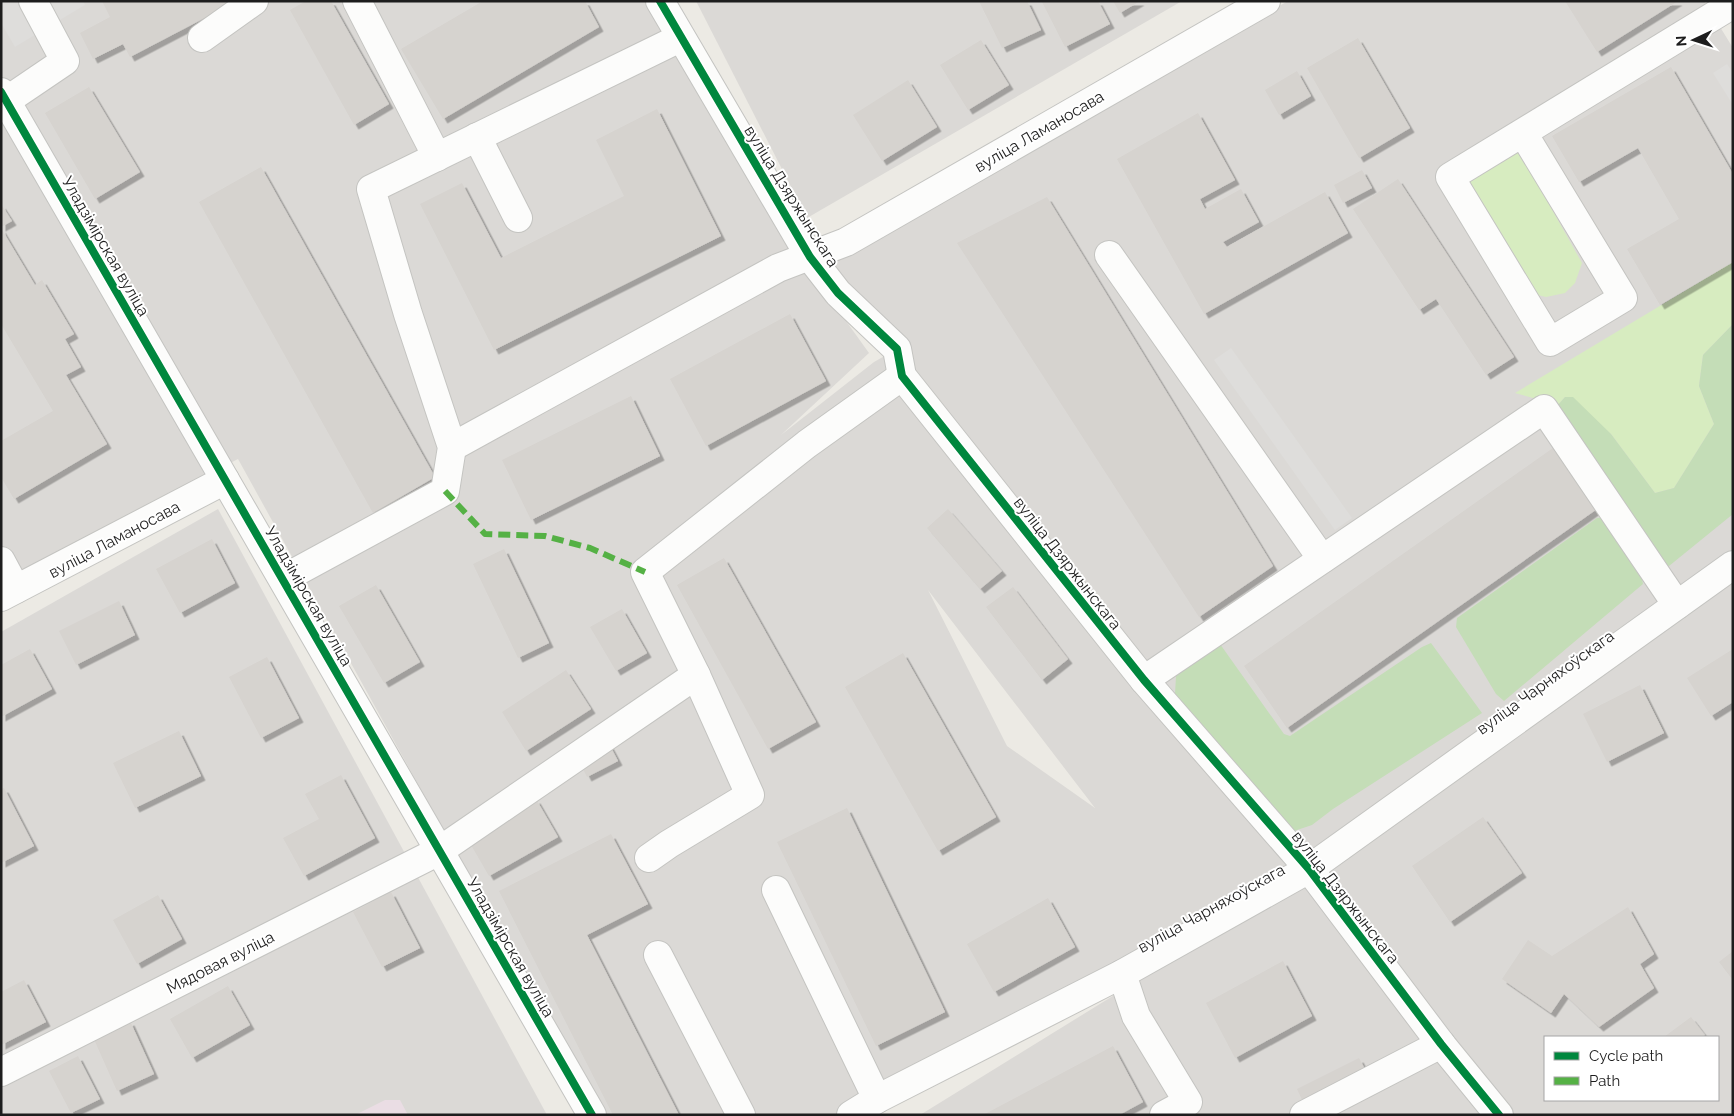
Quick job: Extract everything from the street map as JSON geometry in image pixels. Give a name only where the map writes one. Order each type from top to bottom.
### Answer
[{"type":"street","points":[[4,96],[65,61],[32,1]]},
{"type":"street","points":[[202,38],[254,1]]},
{"type":"street","points":[[357,1],[437,157]]},
{"type":"street","name":"вуліца Дзяржынскага","points":[[660,1],[680,38],[810,256],[838,293],[897,349],[902,376],[1144,680],[1309,869],[1441,1044],[1499,1115]]},
{"type":"street","name":"вуліца Ламаносава","points":[[452,447],[778,268],[846,242],[1266,1]]},
{"type":"street","points":[[1523,132],[1623,298],[1550,342],[1450,177],[1523,132],[1726,11]]},
{"type":"street","points":[[283,579],[445,492],[452,447],[408,314],[371,189],[680,38]]},
{"type":"street","name":"Уладзімірская вуліца","points":[[4,96],[592,1115]]},
{"type":"street","points":[[477,138],[518,218]]},
{"type":"street","points":[[1109,255],[1322,559]]},
{"type":"street","points":[[649,858],[668,844],[750,795],[696,675],[645,572],[807,444],[902,376]]},
{"type":"street","points":[[1144,680],[1544,409],[1677,605]]},
{"type":"street","name":"вуліца Ламаносава","points":[[9,593],[225,480]]},
{"type":"street","points":[[1,562],[9,593]]},
{"type":"street","name":"вуліца Чарняхоўскага","points":[[851,1115],[877,1099],[1122,974],[1309,869],[1733,565]]},
{"type":"street","name":"Мядовая вуліца","points":[[1,1072],[439,851],[696,675]]},
{"type":"street","points":[[776,890],[877,1099]]},
{"type":"street","points":[[658,955],[741,1115]]},
{"type":"street","points":[[1122,974],[1136,1016],[1188,1102],[1164,1115]]},
{"type":"street","points":[[1304,1115],[1441,1044]]},
{"type":"shaded area","points":[[1,1],[649,1],[775,222],[869,353],[781,435],[874,362],[897,349],[826,265],[1288,1],[1704,1],[1733,48],[1733,560],[1311,863],[993,1029],[836,1115],[601,1115],[238,459],[1,581]],"holes":[[[928,590],[1095,808],[1007,746]]]},
{"type":"shaded area","points":[[1,1],[83,1],[85,5],[15,47],[1,23]]},
{"type":"shaded area","points":[[696,1],[1182,1],[807,218]]},
{"type":"shaded area","points":[[1727,64],[1733,73],[1733,105],[1713,73]]},
{"type":"shaded area","points":[[1231,348],[1352,518],[1335,530],[1214,360]]},
{"type":"shaded area","points":[[218,509],[547,1115],[1,1115],[1,632]]},
{"type":"shaded area","points":[[1733,572],[1733,1115],[920,1115],[1317,870]]},
{"type":"shaded area","points":[[385,1100],[400,1100],[408,1115],[355,1115]]},
{"type":"green space","points":[[1517,147],[1582,263],[1575,283],[1565,293],[1546,297],[1534,294],[1462,178]]},
{"type":"green space","points":[[1733,262],[1733,324],[1703,355],[1699,386],[1714,424],[1674,488],[1655,493],[1611,434],[1565,397],[1558,405],[1515,393]]},
{"type":"green space","points":[[1733,324],[1733,514],[1669,566],[1658,560],[1558,405],[1565,397],[1573,397],[1611,434],[1655,493],[1674,488],[1714,424],[1699,386],[1703,355]]},
{"type":"green space","points":[[1606,517],[1639,562],[1643,584],[1504,701],[1496,694],[1456,627],[1457,618],[1597,518]]},
{"type":"green space","points":[[1431,643],[1482,713],[1333,809],[1312,825],[1294,831],[1175,694],[1176,676],[1210,645],[1220,644],[1284,734],[1290,736],[1422,647]]},
{"type":"building","points":[[102,1],[237,1],[130,57],[123,44],[93,59],[80,33],[110,17]]},
{"type":"building","points":[[306,1],[331,1],[389,104],[354,125],[290,10]]},
{"type":"building","points":[[483,1],[585,1],[599,27],[443,119],[401,49]]},
{"type":"building","points":[[979,1],[1027,1],[1041,30],[1002,48]]},
{"type":"building","points":[[1043,1],[1098,1],[1110,24],[1065,47]]},
{"type":"building","points":[[1113,1],[1140,1],[1120,13]]},
{"type":"building","points":[[1565,1],[1678,1],[1597,52]]},
{"type":"building","points":[[1358,38],[1410,128],[1359,158],[1307,68]]},
{"type":"building","points":[[981,40],[1009,85],[968,110],[940,65]]},
{"type":"building","points":[[1671,67],[1733,174],[1733,262],[1660,305],[1627,249],[1679,219],[1638,148],[1579,182],[1552,136]]},
{"type":"building","points":[[1297,71],[1311,96],[1279,115],[1265,90]]},
{"type":"building","points":[[908,80],[937,127],[882,161],[853,115]]},
{"type":"building","points":[[89,87],[140,172],[95,199],[45,113]]},
{"type":"building","points":[[657,109],[721,236],[494,350],[420,204],[462,183],[501,258],[624,196],[596,140]]},
{"type":"building","points":[[1198,113],[1235,180],[1200,199],[1205,209],[1241,189],[1259,222],[1223,242],[1227,247],[1325,192],[1348,233],[1204,314],[1117,159]]},
{"type":"building","points":[[261,167],[435,477],[373,513],[199,202]]},
{"type":"building","points":[[1362,170],[1372,188],[1343,203],[1334,185]]},
{"type":"building","points":[[1398,179],[1514,357],[1486,375],[1436,299],[1419,310],[1353,209]]},
{"type":"building","points":[[1047,197],[1273,566],[1199,617],[957,243]]},
{"type":"building","points":[[1,204],[12,221],[1,227]]},
{"type":"building","points":[[1,228],[35,285],[42,280],[74,334],[65,339],[81,367],[66,375],[107,444],[14,499],[1,477],[1,441],[53,411],[1,324]]},
{"type":"building","points":[[790,314],[826,381],[706,446],[670,379]]},
{"type":"building","points":[[631,396],[660,456],[531,520],[502,460]]},
{"type":"building","points":[[1553,448],[1597,509],[1287,728],[1244,666]]},
{"type":"building","points":[[948,509],[1002,571],[980,589],[927,528]]},
{"type":"building","points":[[212,539],[235,583],[180,613],[156,569]]},
{"type":"building","points":[[504,549],[549,643],[518,658],[473,564]]},
{"type":"building","points":[[724,558],[816,722],[768,749],[677,585]]},
{"type":"building","points":[[376,585],[420,662],[384,683],[339,606]]},
{"type":"building","points":[[1013,587],[1068,659],[1042,680],[986,607]]},
{"type":"building","points":[[119,601],[135,635],[76,665],[59,631]]},
{"type":"building","points":[[622,609],[647,653],[616,671],[590,627]]},
{"type":"building","points":[[30,649],[52,689],[1,717],[1,665]]},
{"type":"building","points":[[1733,649],[1733,702],[1711,716],[1687,678]]},
{"type":"building","points":[[903,653],[996,817],[938,851],[845,687]]},
{"type":"building","points":[[267,657],[299,718],[261,738],[229,677]]},
{"type":"building","points":[[566,670],[591,709],[526,751],[502,712]]},
{"type":"building","points":[[1640,685],[1664,733],[1607,762],[1583,714]]},
{"type":"building","points":[[179,731],[201,776],[135,808],[113,763]]},
{"type":"building","points":[[609,744],[618,761],[587,777],[579,761]]},
{"type":"building","points":[[341,775],[375,838],[304,876],[283,838],[319,819],[305,794]]},
{"type":"building","points":[[4,788],[34,846],[1,863],[1,789]]},
{"type":"building","points":[[536,799],[558,837],[489,876],[467,838]]},
{"type":"building","points":[[847,808],[945,1012],[876,1046],[777,842]]},
{"type":"building","points":[[1483,817],[1522,873],[1450,922],[1412,866]]},
{"type":"building","points":[[611,834],[648,904],[587,935],[679,1115],[613,1115],[499,891]]},
{"type":"building","points":[[391,892],[420,948],[382,967],[353,912]]},
{"type":"building","points":[[158,895],[182,939],[137,964],[113,920]]},
{"type":"building","points":[[1048,898],[1075,947],[994,992],[967,944]]},
{"type":"building","points":[[1628,907],[1654,954],[1640,964],[1654,988],[1599,1027],[1564,994],[1551,1013],[1502,979],[1528,940],[1552,956]]},
{"type":"building","points":[[1733,951],[1733,980],[1719,962]]},
{"type":"building","points":[[1283,961],[1312,1016],[1235,1058],[1206,1003]]},
{"type":"building","points":[[24,980],[46,1022],[1,1045],[1,992]]},
{"type":"building","points":[[228,986],[250,1025],[192,1058],[170,1019]]},
{"type":"building","points":[[1691,1017],[1705,1035],[1704,1036],[1665,1036]]},
{"type":"building","points":[[130,1021],[154,1074],[117,1091],[93,1037]]},
{"type":"building","points":[[1113,1046],[1143,1102],[1119,1115],[983,1115]]},
{"type":"building","points":[[78,1056],[100,1099],[71,1113],[49,1071]]},
{"type":"building","points":[[1359,1058],[1367,1073],[1304,1104],[1297,1089]]},
{"type":"marked path","points":[[445,491],[485,534],[545,536],[590,548],[645,572]]},
{"type":"cycle path","points":[[660,1],[810,257],[838,293],[897,349],[902,376],[1144,680],[1309,869],[1441,1044],[1499,1115]]},
{"type":"cycle path","points":[[1,92],[592,1115]]}]
